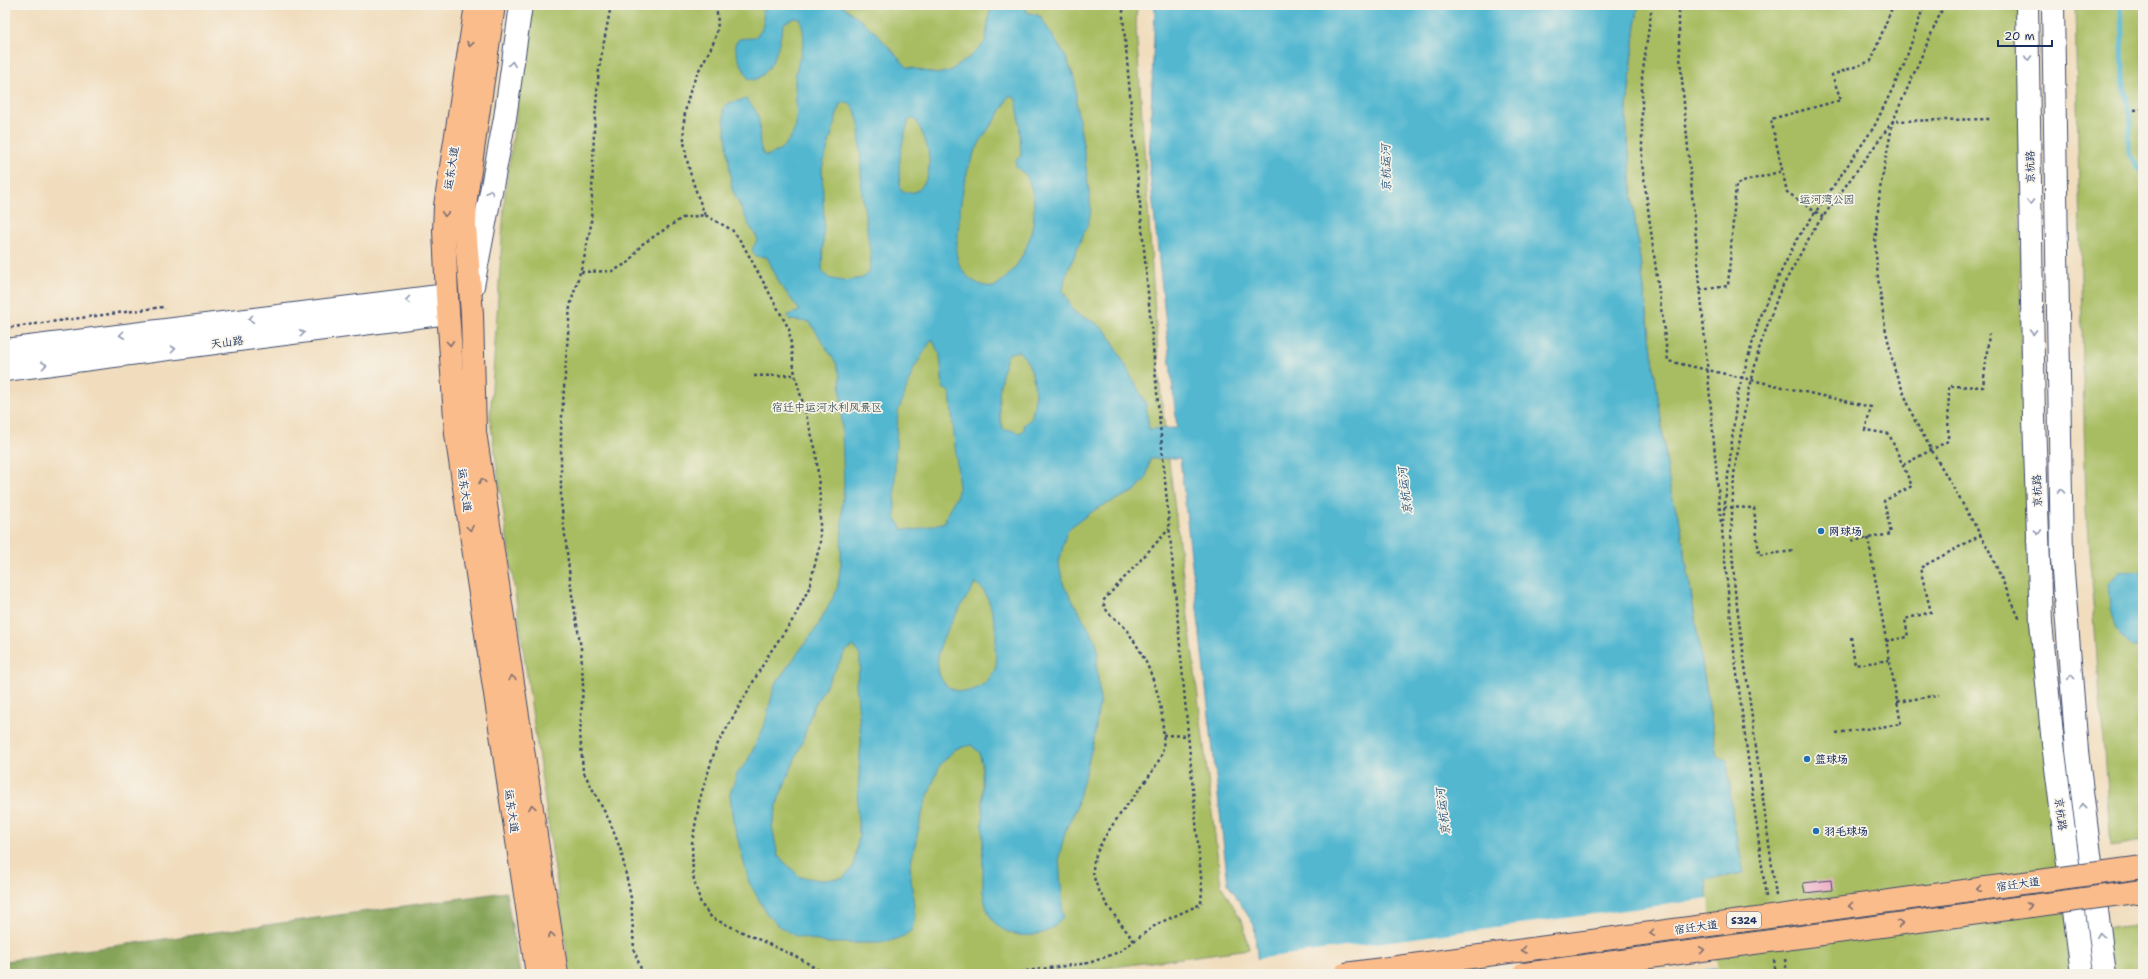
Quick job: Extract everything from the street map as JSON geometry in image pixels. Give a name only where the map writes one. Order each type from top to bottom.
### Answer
[{"type":"main road","name":"运东大道","points":[[476,5],[446,206],[444,231],[447,304],[456,434],[536,974]]},
{"type":"main road","name":"运东大道","points":[[494,5],[466,198],[465,226],[471,299],[475,432],[557,974]]},
{"type":"main road","name":"宿迁大道","points":[[1345,974],[2143,867]]},
{"type":"main road","name":"S324","points":[[1524,974],[2143,891]]},
{"type":"street","points":[[471,299],[505,118],[521,5]]},
{"type":"street","name":"京杭路","points":[[2027,5],[2034,418],[2041,623],[2052,744],[2082,974]]},
{"type":"street","name":"京杭路","points":[[2053,5],[2062,559],[2077,751],[2105,974]]},
{"type":"street","name":"天山路","points":[[5,350],[447,304]]},
{"type":"street","name":"天山路","points":[[5,370],[447,304]]},
{"type":"path","points":[[611,5],[599,68],[594,132],[591,224],[581,272],[570,306],[561,430],[561,501],[572,595],[581,648],[583,686],[580,733],[583,771],[610,822],[621,851],[630,898],[634,950],[641,969],[645,974]]},
{"type":"path","points":[[705,215],[692,181],[684,146],[686,110],[694,82],[716,41],[718,26],[715,5]]},
{"type":"path","points":[[1002,974],[1089,963],[1119,952],[1157,924],[1201,904],[1202,888],[1163,470],[1123,17],[1124,5]]},
{"type":"path","points":[[1652,5],[1642,77],[1642,163],[1668,361],[1871,407],[1865,430],[1889,434],[1912,486],[1884,501],[1891,534],[1850,541]]},
{"type":"path","points":[[1679,5],[1679,46],[1722,530],[1734,651],[1767,903]]},
{"type":"path","points":[[1823,217],[1787,192],[1771,119],[1841,100],[1832,75],[1871,62],[1893,5]]},
{"type":"path","points":[[1722,530],[1737,396],[1761,313],[1797,239],[1874,127],[1904,65],[1924,5]]},
{"type":"path","points":[[1777,904],[1735,591],[1731,535],[1734,474],[1744,409],[1759,350],[1779,293],[1823,217],[1892,121],[1944,5]]},
{"type":"path","points":[[2134,110],[2143,109]]},
{"type":"path","points":[[1892,121],[1991,119]]},
{"type":"path","points":[[1892,121],[1880,189],[1875,243],[1885,327],[1895,371],[1915,421],[1988,548],[2021,622]]},
{"type":"path","points":[[1700,290],[1728,286],[1736,184],[1782,171]]},
{"type":"path","points":[[581,272],[613,271],[629,262],[641,245],[682,218],[705,215],[732,230],[745,250],[789,329],[795,375],[816,451],[820,499],[820,544],[808,588],[794,618],[769,654],[716,747],[700,798],[692,843],[693,876],[701,904],[712,918],[798,958],[824,974]]},
{"type":"path","points":[[1903,465],[1948,441],[1949,386],[1984,387],[1988,334]]},
{"type":"path","points":[[754,376],[795,375]]},
{"type":"path","points":[[1724,507],[1754,508],[1759,555],[1795,551]]},
{"type":"path","points":[[1134,941],[1102,895],[1094,876],[1094,859],[1120,814],[1161,757],[1163,735],[1159,696],[1148,664],[1124,627],[1105,610],[1103,601],[1169,529]]},
{"type":"path","points":[[1886,641],[1908,637],[1905,618],[1931,612],[1920,568],[1981,536]]},
{"type":"path","points":[[1836,733],[1901,724],[1868,538]]},
{"type":"path","points":[[1851,636],[1855,665],[1890,660]]},
{"type":"path","points":[[1897,702],[1939,695]]},
{"type":"path","points":[[1163,735],[1188,736]]},
{"type":"path","points":[[1774,958],[1776,974]]},
{"type":"path","points":[[1785,958],[1787,974]]},
{"type":"green space","name":"宿迁中运河水利风景区","points":[[532,5],[1137,5],[1136,27],[1160,387],[1221,885],[1243,923],[1249,949],[1061,974],[570,974],[490,419],[505,193]]},
{"type":"green space","name":"运河湾公园","points":[[1638,5],[2020,5],[2021,313],[2029,590],[2068,933],[2143,924],[2143,974],[1717,974],[1710,941],[1706,879],[1744,873],[1733,820],[1727,760],[1717,757],[1680,523],[1670,489],[1634,213],[1626,118]]},
{"type":"green space","points":[[2075,5],[2143,5],[2143,841],[2111,846],[2086,510]]},
{"type":"green space","points":[[506,892],[520,974],[5,974],[5,961]]},
{"type":"water","name":"京杭运河","points":[[761,5],[842,5],[875,32],[907,67],[937,74],[950,71],[971,56],[985,42],[991,5],[1025,5],[1027,12],[1040,16],[1066,57],[1075,80],[1077,109],[1084,150],[1091,209],[1089,221],[1065,278],[1063,291],[1074,312],[1096,323],[1108,333],[1146,404],[1149,429],[1177,428],[1149,166],[1155,5],[1638,5],[1626,118],[1634,213],[1670,489],[1680,523],[1717,757],[1727,760],[1733,820],[1744,873],[1706,880],[1710,941],[1717,974],[1259,974],[1254,925],[1228,884],[1180,458],[1150,459],[1146,478],[1135,491],[1096,509],[1072,526],[1066,533],[1059,563],[1061,574],[1064,586],[1096,641],[1098,650],[1097,668],[1100,699],[1094,740],[1076,809],[1066,829],[1059,857],[1063,916],[1057,924],[1041,933],[1021,935],[1003,929],[995,923],[988,912],[983,892],[982,764],[979,752],[971,745],[955,749],[940,765],[924,806],[910,867],[915,917],[912,930],[901,938],[880,943],[826,943],[796,936],[780,927],[767,914],[749,882],[733,821],[730,794],[737,774],[747,762],[764,727],[775,684],[817,627],[837,590],[841,563],[844,485],[840,376],[836,363],[810,322],[790,320],[788,315],[800,311],[780,284],[767,257],[755,256],[752,249],[758,239],[749,225],[732,189],[723,109],[729,103],[746,99],[755,110],[759,119],[760,146],[765,156],[778,151],[789,140],[794,131],[797,115],[795,82],[804,37],[800,19],[795,18],[784,23],[772,63],[761,76],[754,80],[748,78],[738,58],[735,44],[739,39],[752,38],[758,35],[761,31],[763,23]],"holes":[[[1009,95],[1016,99],[1019,116],[1021,156],[1016,160],[1016,165],[1026,175],[1029,183],[1033,197],[1034,218],[1026,248],[1021,258],[1011,272],[994,287],[981,285],[970,279],[959,263],[956,255],[956,249],[961,200],[969,166],[983,138],[1003,108]],[[848,102],[855,110],[859,124],[862,193],[871,259],[869,272],[863,278],[843,281],[828,278],[822,270],[824,222],[822,168],[840,104]],[[914,118],[919,126],[926,144],[929,164],[925,182],[915,192],[906,192],[901,190],[899,172],[902,146],[909,120]],[[932,339],[940,355],[943,388],[950,392],[959,488],[945,522],[916,530],[902,529],[895,517],[895,460],[898,412],[914,368]],[[1018,351],[1029,365],[1034,382],[1035,392],[1031,419],[1024,424],[1024,430],[1019,433],[1011,430],[1004,430],[999,412],[999,392],[1008,354]],[[976,583],[987,596],[996,627],[996,666],[990,678],[981,686],[971,690],[961,691],[951,689],[943,682],[939,671],[938,656],[948,629]],[[854,646],[860,656],[860,668],[856,683],[861,737],[857,812],[859,834],[854,866],[843,878],[822,880],[800,877],[778,856],[772,826],[779,798],[803,740],[813,708],[846,651]]]},
{"type":"water","points":[[2143,571],[2143,647],[2133,647],[2116,630],[2110,608],[2108,585],[2119,573]]},
{"type":"pier","points":[[1709,899],[1712,941],[1718,968],[1671,974],[1257,974],[1256,959]]},
{"type":"building","points":[[1831,880],[1832,890],[1805,893],[1803,883]]},
{"type":"waterway","points":[[2121,5],[2123,79],[2131,123],[2129,153],[2137,167],[2143,173]]},
{"type":"place","name":"网球场","points":[[1821,531]]},
{"type":"place","name":"篮球场","points":[[1807,759]]},
{"type":"place","name":"羽毛球场","points":[[1816,831]]}]
